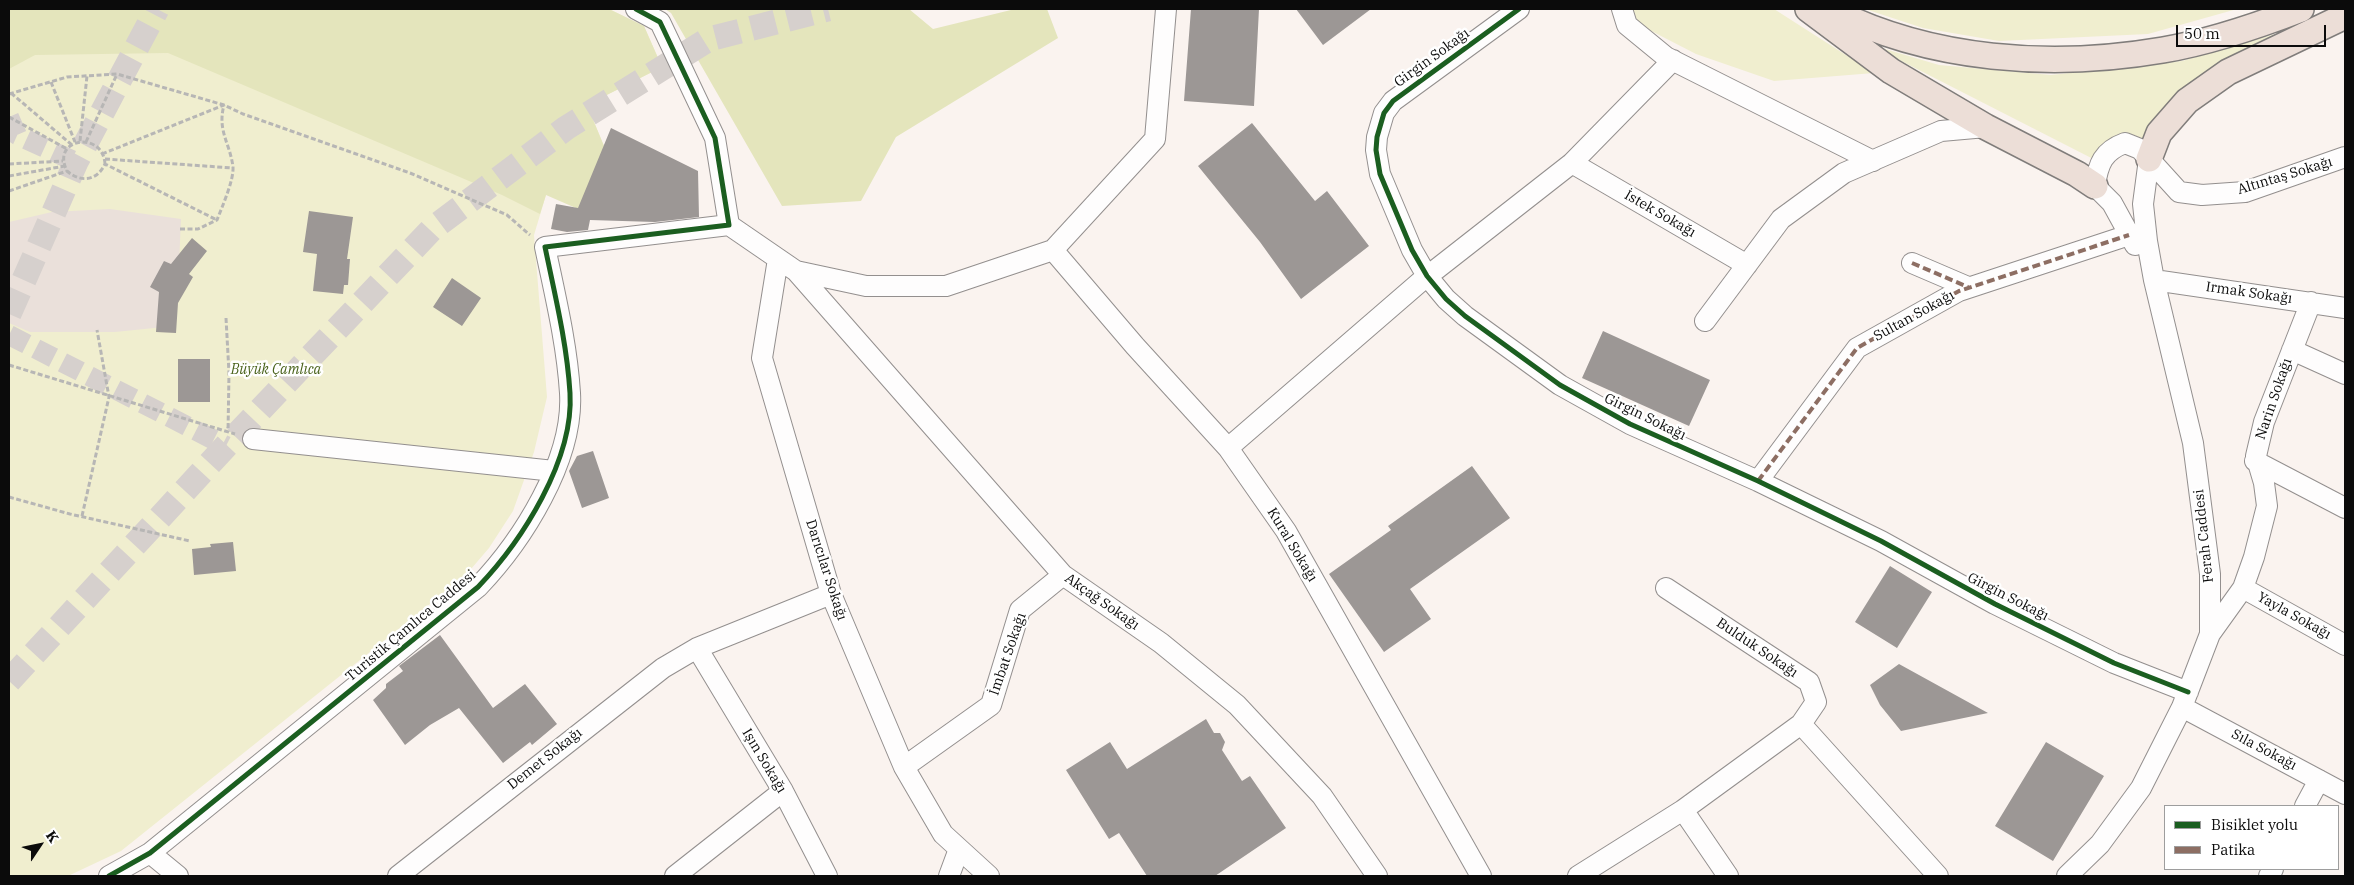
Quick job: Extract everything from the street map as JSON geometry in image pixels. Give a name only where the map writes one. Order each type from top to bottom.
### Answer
[{"type":"main road","points":[[1808,9],[1891,71],[1986,126],[2077,174],[2095,186]]},
{"type":"main road","points":[[1829,9],[1909,42],[1970,54],[2041,59],[2099,58],[2164,50],[2247,29],[2301,9]]},
{"type":"main road","points":[[2149,159],[2159,133],[2187,101],[2228,72],[2345,16]]},
{"type":"street","points":[[636,9],[660,22],[714,138],[729,225]]},
{"type":"street","points":[[545,247],[729,225],[796,272],[866,286],[946,286],[1053,250],[1155,138],[1166,9]]},
{"type":"street","name":"Girgin Sokağı","points":[[1519,9],[1393,101],[1384,112],[1380,125],[1376,150],[1380,174],[1412,250],[1427,276],[1446,299],[1466,316],[1560,385],[1630,424],[1758,481],[1881,541],[1995,604],[2185,699]]},
{"type":"street","points":[[1622,9],[1627,25],[1673,60],[1873,161]]},
{"type":"street","points":[[1228,448],[1427,276],[1572,163],[1673,60]]},
{"type":"street","points":[[1705,321],[1781,219],[1844,174],[1941,131],[1986,126]]},
{"type":"street","name":"Altıntaş Sokağı","points":[[2095,186],[2098,163],[2113,147],[2125,143],[2140,149],[2179,192],[2202,195],[2245,192],[2345,157]]},
{"type":"street","name":"Ferah Caddesi","points":[[2067,876],[2100,844],[2141,788],[2185,699],[2210,634],[2210,574],[2193,443],[2154,280],[2143,204],[2149,159]]},
{"type":"street","name":"İstek Sokağı","points":[[1572,163],[1747,265]]},
{"type":"street","points":[[2095,186],[2112,203],[2154,280]]},
{"type":"street","name":"Sultan Sokağı","points":[[1758,481],[1857,348],[1968,287],[2130,235]]},
{"type":"street","name":"Turistik Çamlıca Caddesi","points":[[109,876],[150,853],[478,587],[502,562],[523,533],[538,507],[554,471],[566,432],[570,395],[565,348],[545,247]]},
{"type":"street","name":"Kural Sokağı","points":[[1053,250],[1141,353],[1228,448],[1286,530],[1481,876]]},
{"type":"street","name":"Darıcılar Sokağı","points":[[778,259],[762,358],[831,594],[904,767],[943,834],[989,876]]},
{"type":"street","points":[[1912,263],[1968,287]]},
{"type":"street","name":"Akçağ Sokağı","points":[[796,272],[1063,575],[1161,643],[1238,705],[1322,796],[1376,876]]},
{"type":"street","name":"Irmak Sokağı","points":[[2154,280],[2345,308]]},
{"type":"street","name":"Narin Sokağı","points":[[2255,461],[2264,422],[2311,302]]},
{"type":"street","points":[[2292,350],[2345,374]]},
{"type":"street","points":[[253,439],[554,471]]},
{"type":"street","points":[[2210,634],[2243,588],[2254,557],[2267,506],[2264,483],[2255,461]]},
{"type":"street","points":[[2255,461],[2345,508]]},
{"type":"street","name":"İmbat Sokağı","points":[[904,767],[991,705],[1020,610],[1063,575]]},
{"type":"street","name":"Bulduk Sokağı","points":[[1666,588],[1809,682],[1816,702],[1801,724]]},
{"type":"street","name":"Yayla Sokağı","points":[[2243,588],[2345,644]]},
{"type":"street","name":"Demet Sokağı","points":[[398,876],[663,668],[696,648],[831,594]]},
{"type":"street","name":"Işın Sokağı","points":[[696,648],[783,791],[827,876]]},
{"type":"street","name":"Sıla Sokağı","points":[[2185,699],[2345,794]]},
{"type":"street","points":[[1578,876],[1683,810],[1801,724],[1938,876]]},
{"type":"street","points":[[2306,805],[2319,780]]},
{"type":"street","points":[[675,876],[783,791]]},
{"type":"street","points":[[1683,810],[1728,876]]},
{"type":"street","points":[[949,876],[958,849]]},
{"type":"street","points":[[150,853],[178,876]]},
{"type":"path","points":[[86,142],[117,74]]},
{"type":"path","points":[[10,94],[67,77],[117,74],[224,105],[243,114],[410,174],[507,215],[545,247]]},
{"type":"path","points":[[80,141],[87,76]]},
{"type":"path","points":[[50,82],[73,144]]},
{"type":"path","points":[[10,94],[73,144]]},
{"type":"path","points":[[102,154],[224,105]]},
{"type":"path","points":[[180,228],[198,229],[217,220],[225,200],[233,168],[220,119],[224,105]]},
{"type":"path","points":[[9,117],[67,149]]},
{"type":"path","points":[[80,141],[86,142],[96,146],[105,159],[105,164],[101,172],[93,178],[82,180],[67,171],[64,161],[67,149],[80,141]]},
{"type":"path","points":[[105,159],[233,168]]},
{"type":"path","points":[[9,164],[64,161]]},
{"type":"path","points":[[105,164],[217,220]]},
{"type":"path","points":[[9,176],[65,166]]},
{"type":"path","points":[[9,191],[67,171]]},
{"type":"path","points":[[226,318],[229,373],[228,432]]},
{"type":"path","points":[[82,516],[109,397],[97,330]]},
{"type":"path","points":[[9,365],[109,397],[253,439]]},
{"type":"path","points":[[9,497],[190,541]]},
{"type":"green space","name":"Büyük Çamlıca","points":[[9,9],[609,9],[644,26],[662,67],[587,105],[604,146],[546,195],[534,235],[547,397],[534,452],[513,511],[489,548],[465,576],[121,851],[68,876],[9,876]]},
{"type":"green space","points":[[9,9],[609,9],[644,26],[662,67],[587,105],[604,146],[585,212],[546,195],[540,214],[502,195],[168,53],[35,55],[9,69]]},
{"type":"green space","points":[[665,9],[909,9],[933,29],[1015,9],[1047,9],[1058,38],[896,137],[861,201],[782,206],[671,13]]},
{"type":"green space","points":[[1627,9],[1774,9],[1874,73],[1774,81],[1696,54],[1630,20]]},
{"type":"green space","points":[[1865,9],[2237,9],[2148,34],[1999,41],[1923,28]]},
{"type":"green space","points":[[2296,28],[2152,143],[2127,145],[2107,166],[1868,44],[1939,65],[2051,75],[2182,61]]},
{"type":"shaded area","points":[[110,209],[181,219],[179,264],[164,327],[115,332],[30,332],[9,323],[9,222],[52,212]]},
{"type":"building","points":[[1191,9],[1259,9],[1254,106],[1184,101]]},
{"type":"building","points":[[1296,9],[1371,9],[1323,45]]},
{"type":"building","points":[[1252,123],[1315,201],[1327,191],[1369,246],[1301,299],[1260,242],[1198,166]]},
{"type":"building","points":[[611,128],[698,171],[699,217],[655,222],[590,220],[588,230],[567,232],[551,229],[556,204],[578,208]]},
{"type":"building","points":[[309,211],[353,217],[347,259],[350,259],[348,285],[344,285],[343,294],[313,291],[317,254],[303,252]]},
{"type":"building","points":[[192,238],[207,251],[189,274],[193,277],[178,303],[176,333],[156,332],[159,292],[150,287],[164,261],[171,264]]},
{"type":"building","points":[[452,278],[481,298],[462,326],[433,307]]},
{"type":"building","points":[[1603,331],[1710,380],[1689,426],[1582,378]]},
{"type":"building","points":[[178,359],[210,359],[210,402],[178,402]]},
{"type":"building","points":[[593,451],[609,498],[582,508],[569,471],[577,456]]},
{"type":"building","points":[[1472,466],[1510,518],[1410,589],[1431,619],[1384,652],[1329,574],[1391,530],[1388,526]]},
{"type":"building","points":[[233,542],[236,571],[194,575],[192,549],[211,547],[210,544]]},
{"type":"building","points":[[1890,566],[1932,592],[1897,648],[1855,622]]},
{"type":"building","points":[[440,635],[493,708],[525,684],[557,724],[532,745],[530,742],[503,763],[459,708],[430,725],[405,745],[373,700],[386,688],[386,684],[403,671],[399,666]]},
{"type":"building","points":[[1899,664],[1988,713],[1901,731],[1880,705],[1870,685]]},
{"type":"building","points":[[1206,719],[1214,733],[1220,733],[1225,742],[1222,750],[1242,781],[1250,776],[1286,828],[1215,876],[1147,876],[1119,833],[1109,839],[1066,770],[1110,742],[1127,769]]},
{"type":"building","points":[[2046,742],[2104,776],[2053,861],[1995,826]]},
{"type":"tunnel","points":[[9,314],[76,162],[157,9]]},
{"type":"tunnel","points":[[9,681],[226,446],[432,229],[566,128],[709,39],[828,9]]},
{"type":"tunnel","points":[[9,117],[17,135],[76,162]]},
{"type":"tunnel","points":[[9,335],[226,446]]},
{"type":"marked path","points":[[1758,481],[1857,348],[1959,291],[2129,235]]},
{"type":"marked path","points":[[1912,263],[1968,287]]},
{"type":"cycle path","points":[[109,876],[150,853],[478,587],[512,547],[528,523],[554,472],[564,445],[569,419],[570,393],[566,356],[545,247],[729,225],[715,138],[660,22],[636,9]]},
{"type":"cycle path","points":[[1519,9],[1393,101],[1384,113],[1377,137],[1376,150],[1380,174],[1412,250],[1427,276],[1446,299],[1465,316],[1560,385],[1630,424],[1758,481],[1881,541],[1995,604],[2114,663],[2188,692]]}]
